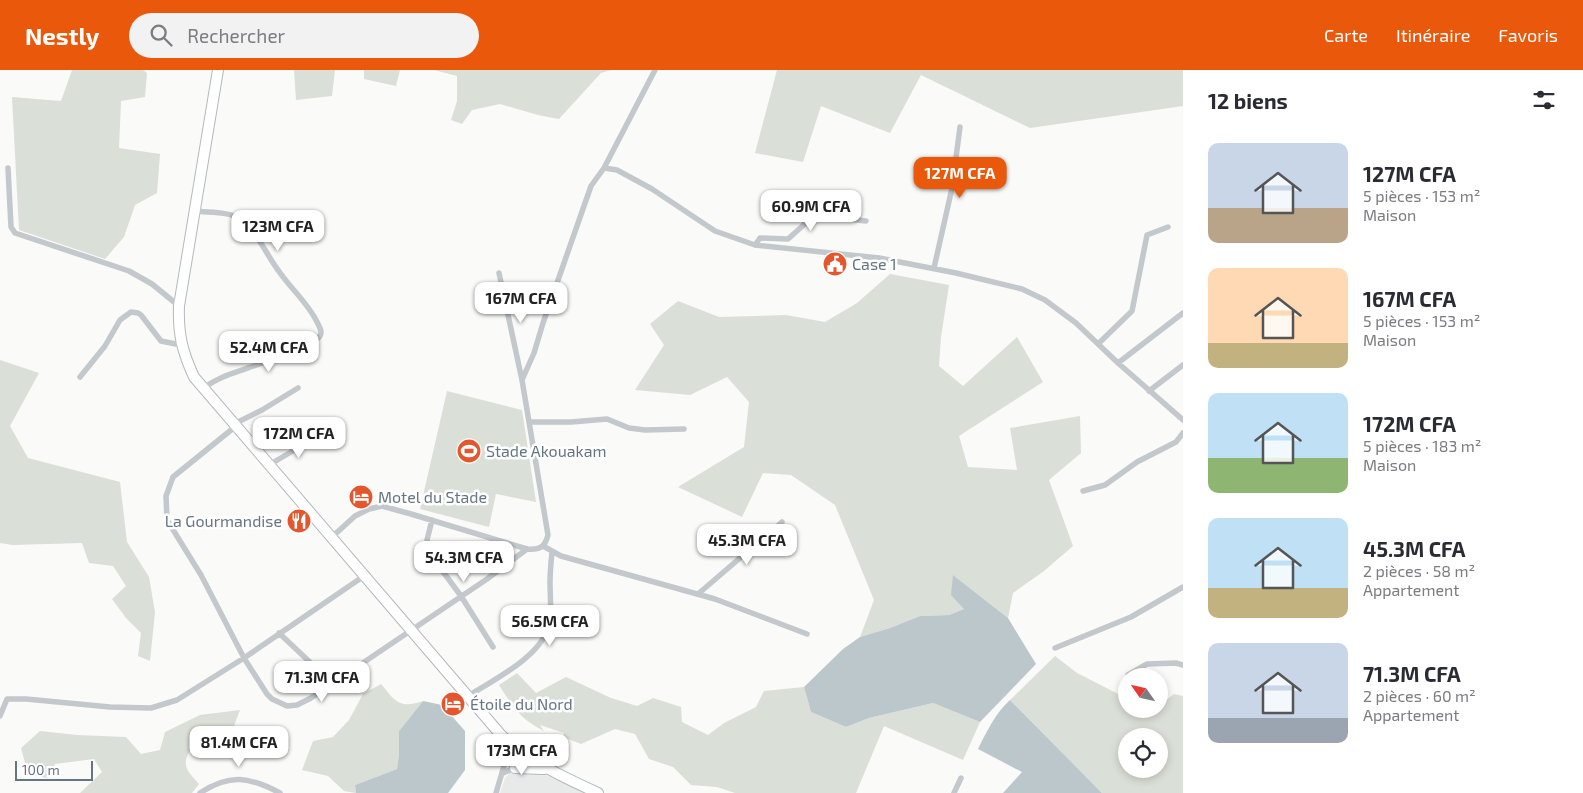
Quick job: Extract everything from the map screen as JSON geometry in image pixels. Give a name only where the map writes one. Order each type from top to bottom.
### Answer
[{"type":"highway","points":[[218,70],[179,306],[178,328],[181,345],[194,377],[502,735],[515,748],[547,769],[598,793]]},
{"type":"highway","points":[[502,735],[506,759]]},
{"type":"highway","points":[[515,768],[547,769]]},
{"type":"street","points":[[522,380],[534,353],[591,186],[604,168],[655,70]]},
{"type":"street","points":[[934,268],[952,188],[960,127]]},
{"type":"street","points":[[8,168],[10,227],[15,233],[130,271],[152,284],[179,306]]},
{"type":"street","points":[[604,168],[618,170],[652,189],[715,231],[755,245],[880,258],[1022,288],[1058,309],[1183,420]]},
{"type":"street","points":[[195,211],[231,215],[238,217],[244,222],[251,229],[278,271],[317,321],[321,332],[320,337],[311,343],[262,364],[220,378],[203,388]]},
{"type":"street","points":[[755,245],[760,238],[788,239],[807,222],[822,216],[866,221]]},
{"type":"street","points":[[1098,344],[1132,311],[1147,235],[1168,227]]},
{"type":"street","points":[[332,537],[356,516],[369,509],[382,506],[527,549],[537,550],[543,546],[548,535],[522,380],[499,273]]},
{"type":"street","points":[[80,377],[104,346],[120,320],[131,312],[141,315],[161,340],[181,345]]},
{"type":"street","points":[[1118,363],[1183,313]]},
{"type":"street","points":[[1149,391],[1183,365]]},
{"type":"street","points":[[298,388],[235,425],[173,478],[166,496],[167,520],[201,575],[244,658],[272,699],[287,706],[296,705],[311,698],[527,549]]},
{"type":"street","points":[[529,422],[570,422],[607,419],[629,428],[684,429]]},
{"type":"street","points":[[1083,491],[1105,484],[1137,462],[1176,442],[1183,433]]},
{"type":"street","points":[[269,465],[318,436]]},
{"type":"street","points":[[432,520],[426,545],[427,550],[461,596],[493,647]]},
{"type":"street","points":[[698,594],[782,522]]},
{"type":"street","points":[[543,546],[565,557],[685,592],[698,594],[807,634]]},
{"type":"street","points":[[468,696],[529,656],[544,637],[549,627],[550,617],[552,552]]},
{"type":"street","points":[[0,699],[45,700],[110,707],[151,708],[177,700],[244,658],[364,576]]},
{"type":"street","points":[[1055,648],[1131,617],[1183,587]]},
{"type":"street","points":[[279,634],[332,683]]},
{"type":"street","points":[[1140,668],[1147,664],[1176,663],[1183,666]]},
{"type":"street","points":[[0,716],[7,699]]},
{"type":"street","points":[[496,793],[506,759],[515,748]]},
{"type":"street","points":[[503,773],[515,768],[526,756]]},
{"type":"street","points":[[200,793],[214,785],[233,778],[239,778],[255,781],[280,793]]},
{"type":"street","points":[[954,793],[960,778]]},
{"type":"shaded area","points":[[72,70],[143,70],[147,73],[145,97],[121,101],[119,148],[160,154],[157,193],[135,205],[124,237],[105,259],[19,230],[12,97],[61,101]]},
{"type":"shaded area","points":[[294,70],[335,70],[332,96],[296,100]]},
{"type":"shaded area","points":[[364,70],[400,70],[396,86],[364,79]]},
{"type":"shaded area","points":[[434,70],[611,70],[601,73],[559,119],[500,104],[472,110],[462,124],[451,120],[457,101],[457,76]]},
{"type":"shaded area","points":[[777,70],[1183,70],[1183,106],[1030,128],[921,75],[890,133],[821,106],[803,162],[755,153]]},
{"type":"shaded area","points":[[890,274],[949,285],[941,337],[939,366],[963,386],[1017,337],[1043,382],[959,436],[968,467],[1017,470],[1010,428],[1080,416],[1081,453],[1049,480],[1073,546],[1044,571],[1013,593],[1008,618],[953,575],[964,609],[949,615],[920,616],[860,637],[874,600],[835,505],[791,475],[763,473],[742,517],[678,487],[744,447],[749,402],[727,377],[690,395],[635,390],[664,345],[650,324],[678,301],[719,317],[786,315],[825,322],[857,303]]},
{"type":"shaded area","points":[[0,360],[39,373],[10,426],[28,458],[120,482],[127,542],[149,577],[155,612],[150,661],[138,656],[141,633],[126,618],[112,599],[126,586],[113,566],[89,563],[82,543],[13,545],[0,543]]},
{"type":"shaded area","name":"Stade Akouakam","points":[[447,391],[522,410],[536,502],[496,494],[489,527],[420,509]]},
{"type":"shaded area","points":[[953,575],[1008,618],[1036,664],[980,722],[933,703],[869,718],[846,727],[811,712],[804,687],[843,649],[860,637],[920,616],[949,615],[964,609],[951,595]]},
{"type":"shaded area","points":[[1055,656],[1077,673],[1118,694],[1118,718],[1168,718],[1168,699],[1174,694],[1183,696],[1183,793],[1102,793],[1010,700]]},
{"type":"shaded area","points":[[517,673],[536,693],[566,677],[611,698],[637,706],[653,698],[681,707],[682,722],[708,735],[724,723],[756,707],[764,691],[804,687],[811,712],[846,727],[869,718],[933,703],[980,722],[963,760],[884,726],[856,793],[735,793],[717,787],[691,785],[673,767],[649,759],[635,734],[615,729],[581,744],[563,737],[564,733],[540,725],[544,731],[529,722],[518,712],[499,685]]},
{"type":"shaded area","points":[[381,684],[395,699],[403,704],[423,701],[399,731],[397,769],[355,785],[356,793],[344,791],[328,776],[302,770],[313,741],[333,737],[349,720],[363,694]]},
{"type":"shaded area","points":[[1010,700],[1102,793],[1003,793],[1022,772],[978,749],[996,717]]},
{"type":"shaded area","points":[[423,701],[442,705],[465,731],[465,770],[448,793],[356,793],[355,785],[397,769],[399,731]]},
{"type":"shaded area","points":[[240,710],[229,739],[193,746],[189,752],[186,766],[199,784],[192,793],[80,793],[102,772],[94,759],[55,764],[47,778],[28,774],[21,748],[40,731],[126,737],[141,754],[160,750],[165,732],[200,715]]},
{"type":"shaded area","points":[[527,771],[546,775],[587,793],[500,793],[505,778],[511,772]]},
{"type":"place","name":"Case 1","points":[[835,264]]},
{"type":"place","name":"Stade Akouakam","points":[[469,451]]},
{"type":"place","name":"Motel du Stade","points":[[361,497]]},
{"type":"place","name":"La Gourmandise","points":[[299,521]]},
{"type":"place","name":"Étoile du Nord","points":[[453,704]]}]
